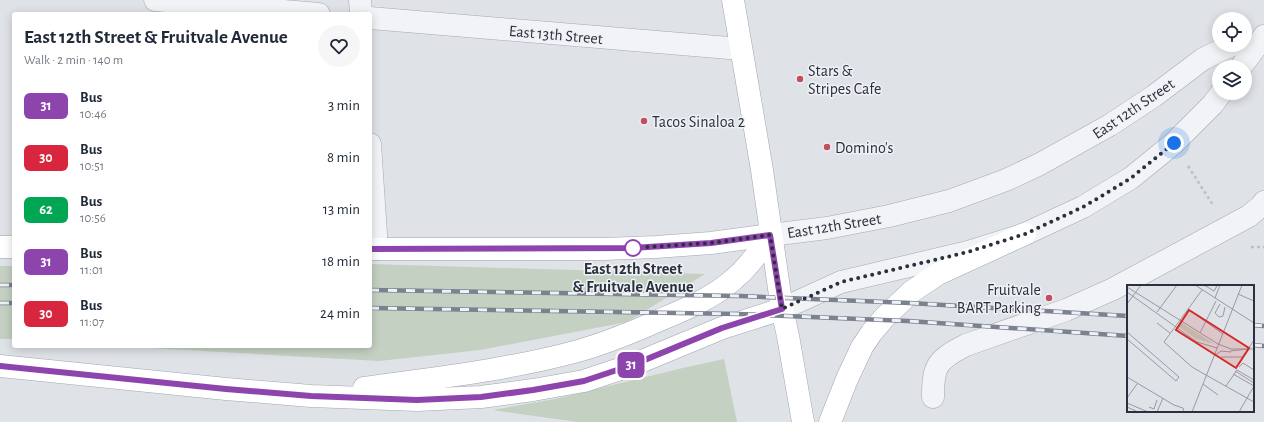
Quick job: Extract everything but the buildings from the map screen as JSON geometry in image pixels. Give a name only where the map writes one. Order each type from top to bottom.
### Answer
[{"type":"main road","points":[[733,0],[763,176],[770,235],[782,309],[803,422]]},
{"type":"main road","points":[[830,422],[847,379],[862,347],[884,318],[911,292],[938,274],[1025,234]]},
{"type":"main road","points":[[311,396],[484,371],[535,362],[580,350],[626,335],[712,296],[734,280],[751,262],[770,235]]},
{"type":"main road","name":"East 12th Street","points":[[374,249],[604,249],[711,243],[770,235]]},
{"type":"main road","points":[[0,247],[12,247]]},
{"type":"main road","points":[[0,366],[311,396],[417,400],[481,397],[584,381],[635,364],[722,328],[782,309]]},
{"type":"street","points":[[155,0],[296,12]]},
{"type":"street","points":[[360,0],[361,12]]},
{"type":"street","name":"East 13th Street","points":[[372,18],[742,49]]},
{"type":"street","points":[[1252,36],[1264,30]]},
{"type":"street","points":[[1246,60],[1264,36]]},
{"type":"street","name":"East 12th Street","points":[[770,235],[827,228],[889,216],[950,201],[1006,180],[1040,164],[1110,126],[1204,59],[1218,52]]},
{"type":"street","points":[[782,309],[841,282],[968,252],[1025,234],[1083,207],[1131,178],[1174,143],[1216,100]]},
{"type":"street","points":[[372,196],[374,249]]},
{"type":"street","points":[[933,397],[933,379],[936,369],[941,360],[952,352],[966,345],[1066,310],[1113,288],[1249,216],[1262,206],[1264,202]]},
{"type":"path","points":[[1174,143],[1213,206]]},
{"type":"green space","points":[[372,264],[705,274],[627,322],[480,350],[379,361],[149,348],[372,348]]},
{"type":"green space","points":[[0,266],[12,266],[12,339],[0,339]]},
{"type":"green space","points":[[724,359],[737,422],[577,422],[493,410],[555,399]]},
{"type":"railway","points":[[0,285],[12,285]]},
{"type":"railway","points":[[372,290],[740,296],[910,303],[1127,316]]},
{"type":"railway","points":[[0,303],[12,303]]},
{"type":"railway","points":[[372,308],[739,314],[908,321],[1127,336]]},
{"type":"railway","points":[[1254,325],[1264,326]]},
{"type":"railway","points":[[1254,345],[1264,346]]},
{"type":"bus line","name":"31","points":[[0,366],[311,396],[417,400],[481,397],[584,381],[635,364],[722,328],[782,309],[770,235],[711,243],[604,249],[372,249]]},
{"type":"place","name":"Stars & Stripes Cafe","points":[[800,79]]},
{"type":"place","name":"Tacos Sinaloa 2","points":[[644,121]]},
{"type":"place","name":"Domino's","points":[[827,147]]},
{"type":"place","name":"East 12th Street & Fruitvale Avenue","points":[[633,248]]},
{"type":"place","name":"Fruitvale BART Parking","points":[[1049,298]]},
{"type":"route","points":[[633,248],[711,243],[770,235],[782,309],[841,282],[968,252],[1025,234],[1095,200],[1131,178],[1174,143]]}]
